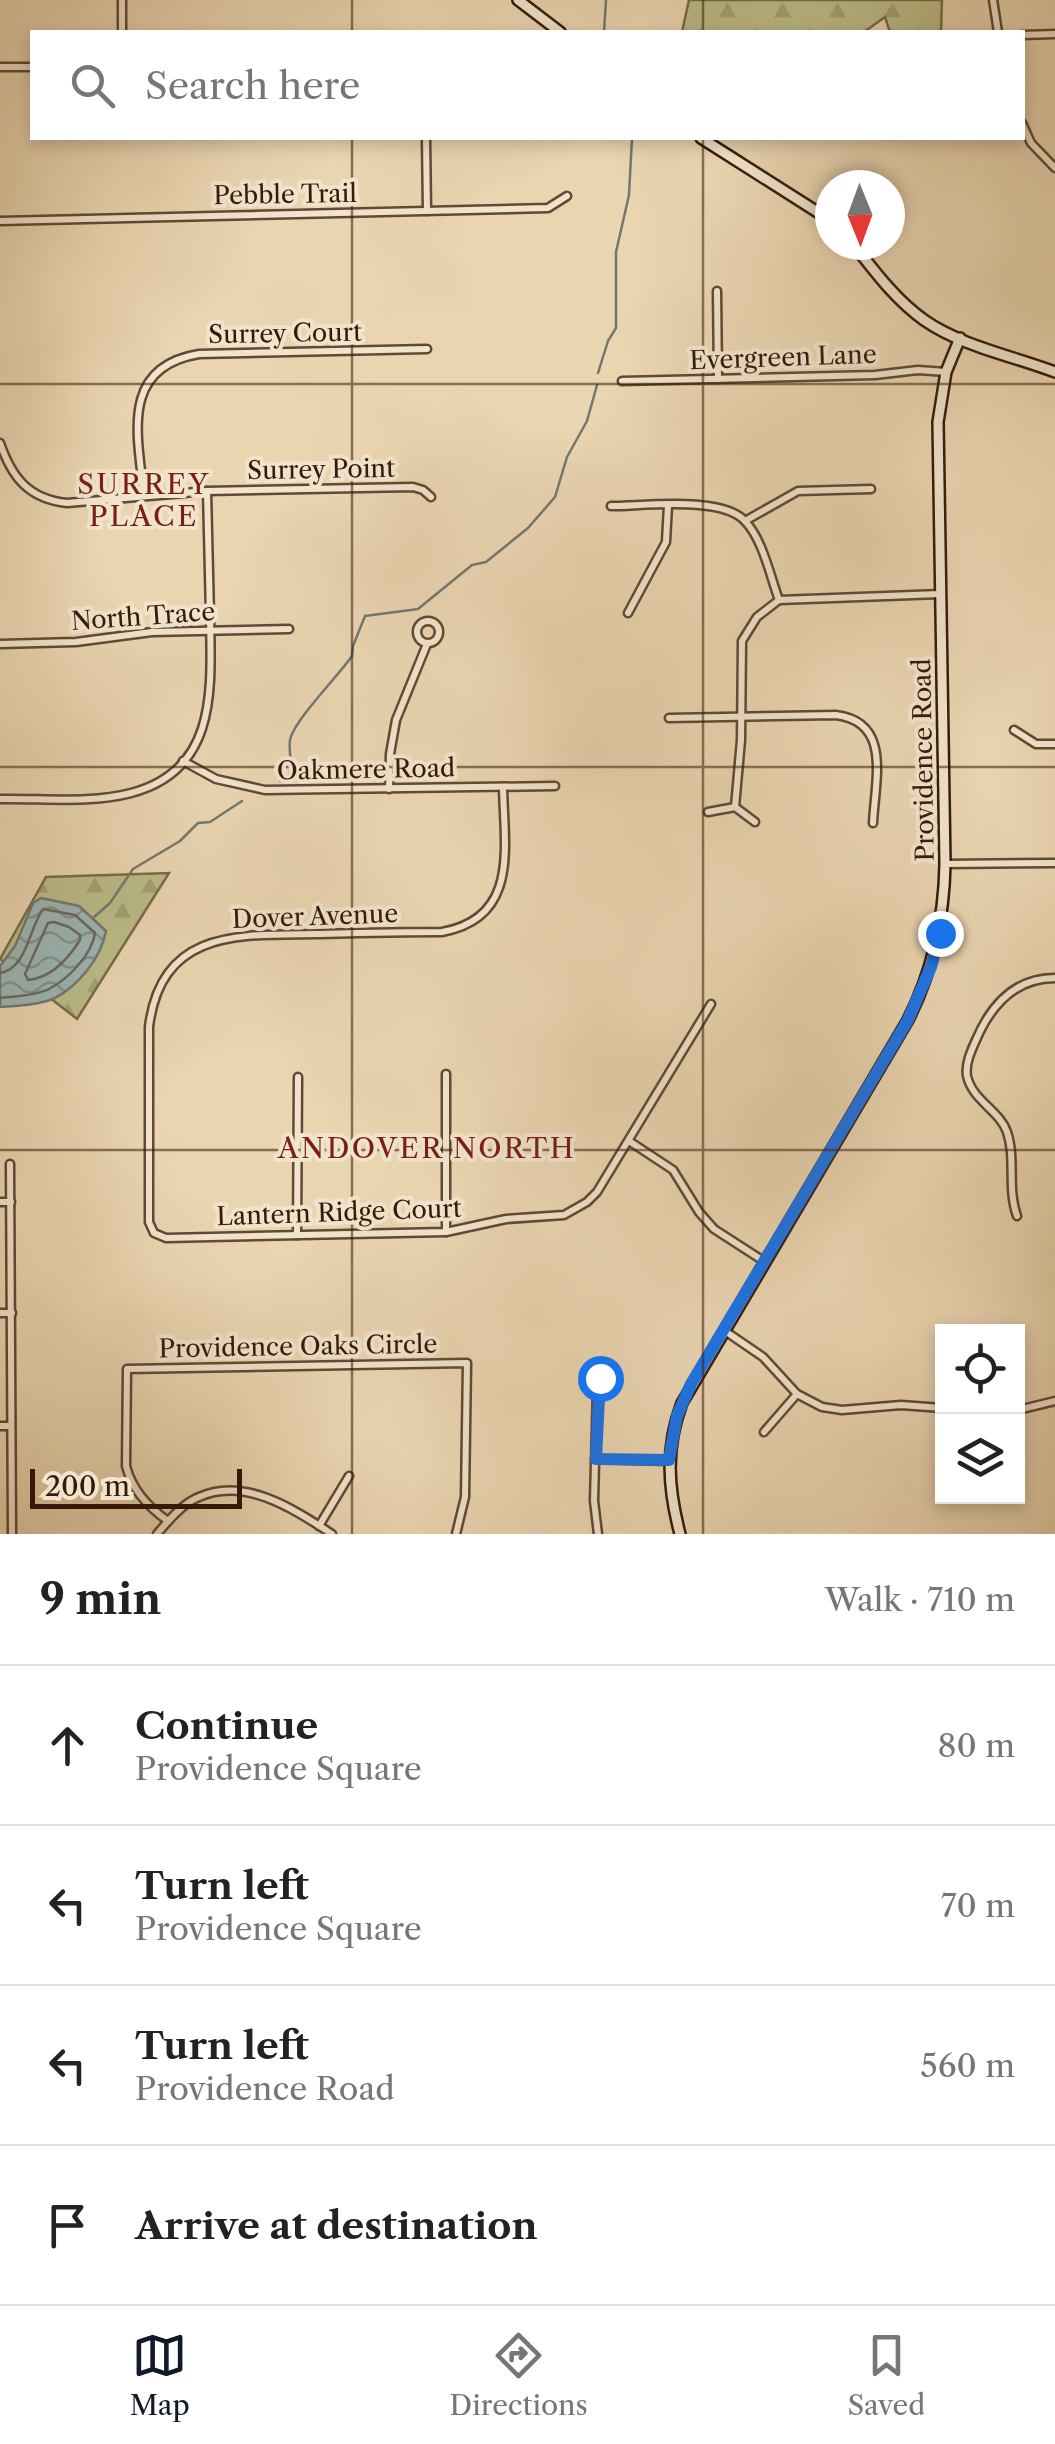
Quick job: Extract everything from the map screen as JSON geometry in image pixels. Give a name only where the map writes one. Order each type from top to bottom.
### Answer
[{"type":"street","points":[[122,0],[122,30]]},
{"type":"street","points":[[518,0],[557,30]]},
{"type":"street","points":[[992,0],[998,30]]},
{"type":"street","points":[[1025,35],[1055,34]]},
{"type":"street","points":[[0,67],[30,67]]},
{"type":"street","points":[[1025,129],[1055,168]]},
{"type":"street","points":[[426,140],[426,211]]},
{"type":"street","points":[[704,140],[815,210]]},
{"type":"street","name":"Pebble Trail","points":[[0,221],[548,208],[568,196]]},
{"type":"street","points":[[866,260],[890,290],[923,320],[960,338],[1055,372]]},
{"type":"street","points":[[717,290],[718,379]]},
{"type":"street","name":"Providence Road","points":[[680,1534],[671,1500],[669,1460],[682,1403],[918,999],[940,933],[946,864],[937,455],[946,372],[960,338]]},
{"type":"street","name":"Surrey Court","points":[[144,496],[138,406],[150,380],[172,362],[199,354],[428,349]]},
{"type":"street","name":"Evergreen Lane","points":[[622,381],[946,372]]},
{"type":"street","name":"Surrey Point","points":[[0,443],[13,474],[38,496],[67,503],[207,492],[412,487],[430,497]]},
{"type":"street","points":[[746,521],[798,492],[872,490]]},
{"type":"street","points":[[0,799],[112,797],[132,793],[169,774],[200,736],[209,710],[207,492]]},
{"type":"street","points":[[628,613],[666,542],[668,505]]},
{"type":"street","points":[[611,506],[727,509],[746,521],[762,551],[779,600]]},
{"type":"street","points":[[735,807],[742,641],[750,624],[779,600],[940,594]]},
{"type":"street","name":"North Trace","points":[[0,644],[76,642],[152,632],[289,629]]},
{"type":"street","points":[[390,788],[396,720],[426,644]]},
{"type":"street","points":[[668,718],[836,714],[866,725],[876,754],[873,822]]},
{"type":"street","points":[[1014,730],[1036,744],[1055,744]]},
{"type":"street","name":"Oakmere Road","points":[[183,761],[216,780],[252,789],[555,786]]},
{"type":"street","name":"Dover Avenue","points":[[154,1233],[149,1222],[149,1027],[155,999],[169,973],[196,948],[231,936],[442,932],[470,924],[491,906],[502,881],[503,786]]},
{"type":"street","points":[[708,812],[735,807],[756,822]]},
{"type":"street","points":[[946,864],[1055,864]]},
{"type":"street","points":[[1017,1216],[1010,1196],[1007,1132],[972,1089],[966,1074],[968,1059],[980,1030],[1001,998],[1040,978],[1055,978]]},
{"type":"street","name":"Lantern Ridge Court","points":[[154,1233],[166,1238],[446,1232],[506,1219],[555,1217],[574,1211],[598,1192],[711,1004]]},
{"type":"street","points":[[446,1074],[446,1232]]},
{"type":"street","points":[[298,1077],[298,1235]]},
{"type":"street","points":[[629,1140],[673,1170],[714,1229],[765,1262]]},
{"type":"street","points":[[10,1164],[12,1534]]},
{"type":"street","points":[[0,1202],[10,1202]]},
{"type":"street","points":[[0,1312],[12,1312]]},
{"type":"street","points":[[724,1330],[763,1357],[797,1394],[814,1405],[832,1410],[901,1404],[935,1407]]},
{"type":"street","name":"Providence Oaks Circle","points":[[168,1522],[145,1502],[129,1479],[127,1369],[466,1363],[466,1497],[456,1534]]},
{"type":"street","points":[[598,1534],[597,1388],[605,1370]]},
{"type":"street","points":[[764,1432],[797,1394]]},
{"type":"street","points":[[1025,1408],[1055,1401]]},
{"type":"street","points":[[0,1426],[10,1426]]},
{"type":"street","points":[[596,1459],[669,1460]]},
{"type":"street","points":[[319,1526],[349,1476]]},
{"type":"street","points":[[157,1534],[198,1497],[242,1490],[284,1506],[332,1534]]},
{"type":"green space","points":[[689,0],[942,0],[941,30],[889,30],[885,17],[867,30],[682,30]]},
{"type":"green space","points":[[169,873],[77,1019],[0,959],[46,877]]},
{"type":"water","points":[[41,898],[79,906],[106,931],[103,941],[88,970],[55,998],[0,1007],[0,966],[15,946],[33,903]]},
{"type":"waterway","points":[[604,30],[606,0]]},
{"type":"waterway","points":[[598,373],[616,328],[616,252],[629,195],[632,140]]},
{"type":"waterway","points":[[280,781],[290,774],[293,731],[352,656],[365,616],[418,609],[472,565],[486,562],[528,528],[555,497],[567,457],[587,421],[597,385]]},
{"type":"waterway","points":[[94,917],[110,903],[133,869],[180,841],[198,823],[210,822],[242,801]]},
{"type":"district","name":"SURREY PLACE","points":[[144,500]]},
{"type":"district","name":"ANDOVER NORTH","points":[[427,1148]]},
{"type":"route","points":[[600,1378],[596,1459],[669,1460],[677,1416],[691,1384],[908,1020],[931,967],[940,933]]}]
